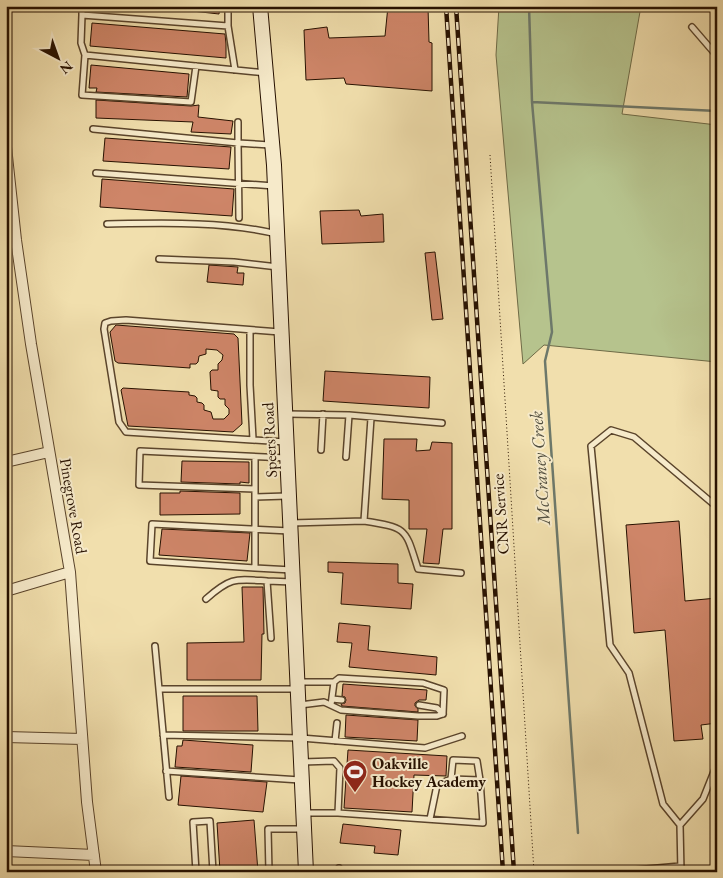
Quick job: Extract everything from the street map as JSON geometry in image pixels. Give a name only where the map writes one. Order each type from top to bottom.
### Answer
[{"type":"main road","name":"Speers Road","points":[[260,6],[275,186],[306,872]]},
{"type":"street","name":"Pinegrove Road","points":[[6,147],[11,240],[70,572],[87,802],[96,872]]},
{"type":"street","points":[[6,462],[49,452]]},
{"type":"street","points":[[6,590],[70,572]]},
{"type":"street","points":[[6,737],[82,739]]},
{"type":"street","points":[[6,851],[94,855]]},
{"type":"lane","points":[[82,6],[81,43],[85,55],[82,95],[191,102],[196,66]]},
{"type":"lane","points":[[228,6],[228,26],[235,70]]},
{"type":"lane","points":[[82,15],[228,26]]},
{"type":"lane","points":[[692,27],[717,56]]},
{"type":"lane","points":[[85,55],[266,73]]},
{"type":"lane","points":[[238,122],[239,218]]},
{"type":"lane","points":[[93,129],[272,145]]},
{"type":"lane","points":[[96,173],[275,186]]},
{"type":"lane","points":[[107,224],[171,223],[255,229],[277,234]]},
{"type":"lane","points":[[159,259],[234,262],[279,267]]},
{"type":"lane","points":[[282,332],[126,320],[111,321],[105,324],[104,329],[119,422],[126,432],[287,442]]},
{"type":"lane","points":[[250,330],[250,386],[253,439]]},
{"type":"lane","points":[[284,414],[349,415],[442,423]]},
{"type":"lane","points":[[322,450],[323,414]]},
{"type":"lane","points":[[346,457],[349,415]]},
{"type":"lane","points":[[364,521],[370,418]]},
{"type":"lane","points":[[613,872],[680,869],[680,825],[663,804],[629,673],[610,646],[591,446],[611,430],[634,437],[715,504]]},
{"type":"lane","points":[[255,489],[139,485],[140,451],[288,458]]},
{"type":"lane","points":[[255,457],[255,568]]},
{"type":"lane","points":[[255,497],[289,496]]},
{"type":"lane","points":[[293,576],[255,568],[150,561],[152,524],[256,530],[364,521],[395,526],[408,536],[418,569],[461,573]]},
{"type":"lane","points":[[206,599],[222,584],[238,580],[267,581],[293,576]]},
{"type":"lane","points":[[267,581],[271,638]]},
{"type":"lane","points":[[156,646],[168,797]]},
{"type":"lane","points":[[159,689],[298,686],[334,682],[339,678],[423,682],[444,690],[443,714]]},
{"type":"lane","points":[[331,705],[334,682]]},
{"type":"lane","points":[[332,699],[342,700]]},
{"type":"lane","points":[[299,705],[324,702],[341,710],[418,716],[437,716],[443,714]]},
{"type":"lane","points":[[419,705],[437,708],[443,714]]},
{"type":"lane","points":[[335,741],[337,723]]},
{"type":"lane","points":[[163,736],[301,738],[425,748],[462,736]]},
{"type":"lane","points":[[304,813],[483,823],[480,780],[476,762],[453,760],[451,779]]},
{"type":"lane","points":[[302,762],[334,761],[340,768],[338,814]]},
{"type":"lane","points":[[680,825],[702,799],[717,764]]},
{"type":"lane","points":[[166,771],[303,780]]},
{"type":"lane","points":[[430,819],[437,785],[451,779],[480,780]]},
{"type":"lane","points":[[196,872],[193,822],[210,821],[213,872]]},
{"type":"lane","points":[[269,872],[268,829],[305,829]]},
{"type":"path","name":"CNR Service","points":[[490,155],[534,872]]},
{"type":"green space","points":[[499,6],[641,6],[622,114],[717,125],[717,362],[544,345],[523,364],[496,55]]},
{"type":"building","points":[[192,6],[220,6],[219,14],[192,11]]},
{"type":"building","points":[[388,6],[428,7],[429,42],[432,43],[432,91],[346,84],[344,78],[306,80],[304,30],[327,27],[329,38],[385,36]]},
{"type":"building","points":[[92,23],[225,34],[226,58],[90,46]]},
{"type":"building","points":[[91,65],[189,74],[187,97],[96,92],[97,88],[89,88]]},
{"type":"building","points":[[96,100],[199,105],[198,117],[233,121],[231,134],[191,132],[193,122],[96,118]]},
{"type":"building","points":[[105,138],[231,147],[229,169],[103,161]]},
{"type":"building","points":[[102,179],[234,189],[232,216],[100,207]]},
{"type":"building","points":[[359,210],[361,216],[383,214],[384,242],[322,244],[320,211]]},
{"type":"building","points":[[435,252],[443,319],[432,320],[425,253]]},
{"type":"building","points":[[209,265],[238,267],[237,273],[244,273],[243,285],[207,282]]},
{"type":"building","points":[[116,325],[234,334],[238,338],[242,424],[233,432],[128,426],[121,390],[123,388],[189,392],[189,395],[197,398],[197,402],[204,405],[204,410],[211,412],[213,419],[224,419],[229,414],[229,409],[225,405],[225,399],[218,397],[218,391],[211,390],[210,372],[218,370],[218,364],[222,360],[223,355],[217,350],[206,349],[206,354],[199,356],[198,362],[190,364],[190,368],[118,363],[115,361],[110,332]]},
{"type":"building","points":[[325,371],[430,377],[429,408],[323,401]]},
{"type":"building","points":[[384,439],[417,439],[416,451],[430,450],[432,442],[452,443],[452,529],[443,529],[439,564],[423,563],[427,529],[409,529],[409,500],[382,499]]},
{"type":"building","points":[[182,461],[249,462],[249,483],[181,482]]},
{"type":"building","points":[[180,491],[240,493],[240,514],[160,515],[160,493],[180,493]]},
{"type":"building","points":[[679,521],[685,601],[717,598],[717,723],[701,725],[703,739],[674,741],[665,630],[634,633],[626,525]]},
{"type":"building","points":[[162,529],[250,533],[247,561],[159,555]]},
{"type":"building","points":[[328,562],[398,564],[398,583],[413,584],[411,609],[341,604],[343,573],[328,572]]},
{"type":"building","points":[[242,587],[263,587],[264,634],[262,634],[261,680],[187,680],[187,643],[244,642]]},
{"type":"building","points":[[339,623],[370,626],[368,650],[437,657],[436,675],[349,667],[352,643],[337,642]]},
{"type":"building","points":[[343,684],[427,690],[426,700],[419,700],[415,703],[418,712],[342,706],[341,704],[345,703],[346,700],[342,696]]},
{"type":"building","points":[[183,696],[257,696],[258,731],[183,731]]},
{"type":"building","points":[[346,715],[418,720],[417,741],[345,737]]},
{"type":"building","points":[[183,740],[253,745],[251,772],[175,767],[177,746],[182,746]]},
{"type":"building","points":[[348,750],[447,756],[446,776],[414,775],[412,812],[344,808]]},
{"type":"building","points":[[181,776],[267,782],[263,812],[178,805]]},
{"type":"building","points":[[254,820],[258,872],[220,872],[217,823]]},
{"type":"building","points":[[343,824],[401,830],[398,855],[374,853],[375,846],[340,843]]},
{"type":"waterway","name":"McCraney Creek","points":[[529,6],[532,102],[717,111]]},
{"type":"waterway","name":"McCraney Creek","points":[[532,102],[552,332],[545,361],[578,833]]},
{"type":"railway","points":[[446,6],[503,872]]},
{"type":"railway","points":[[456,6],[514,872]]},
{"type":"place","name":"Oakville Hockey Academy","points":[[355,793]]}]
